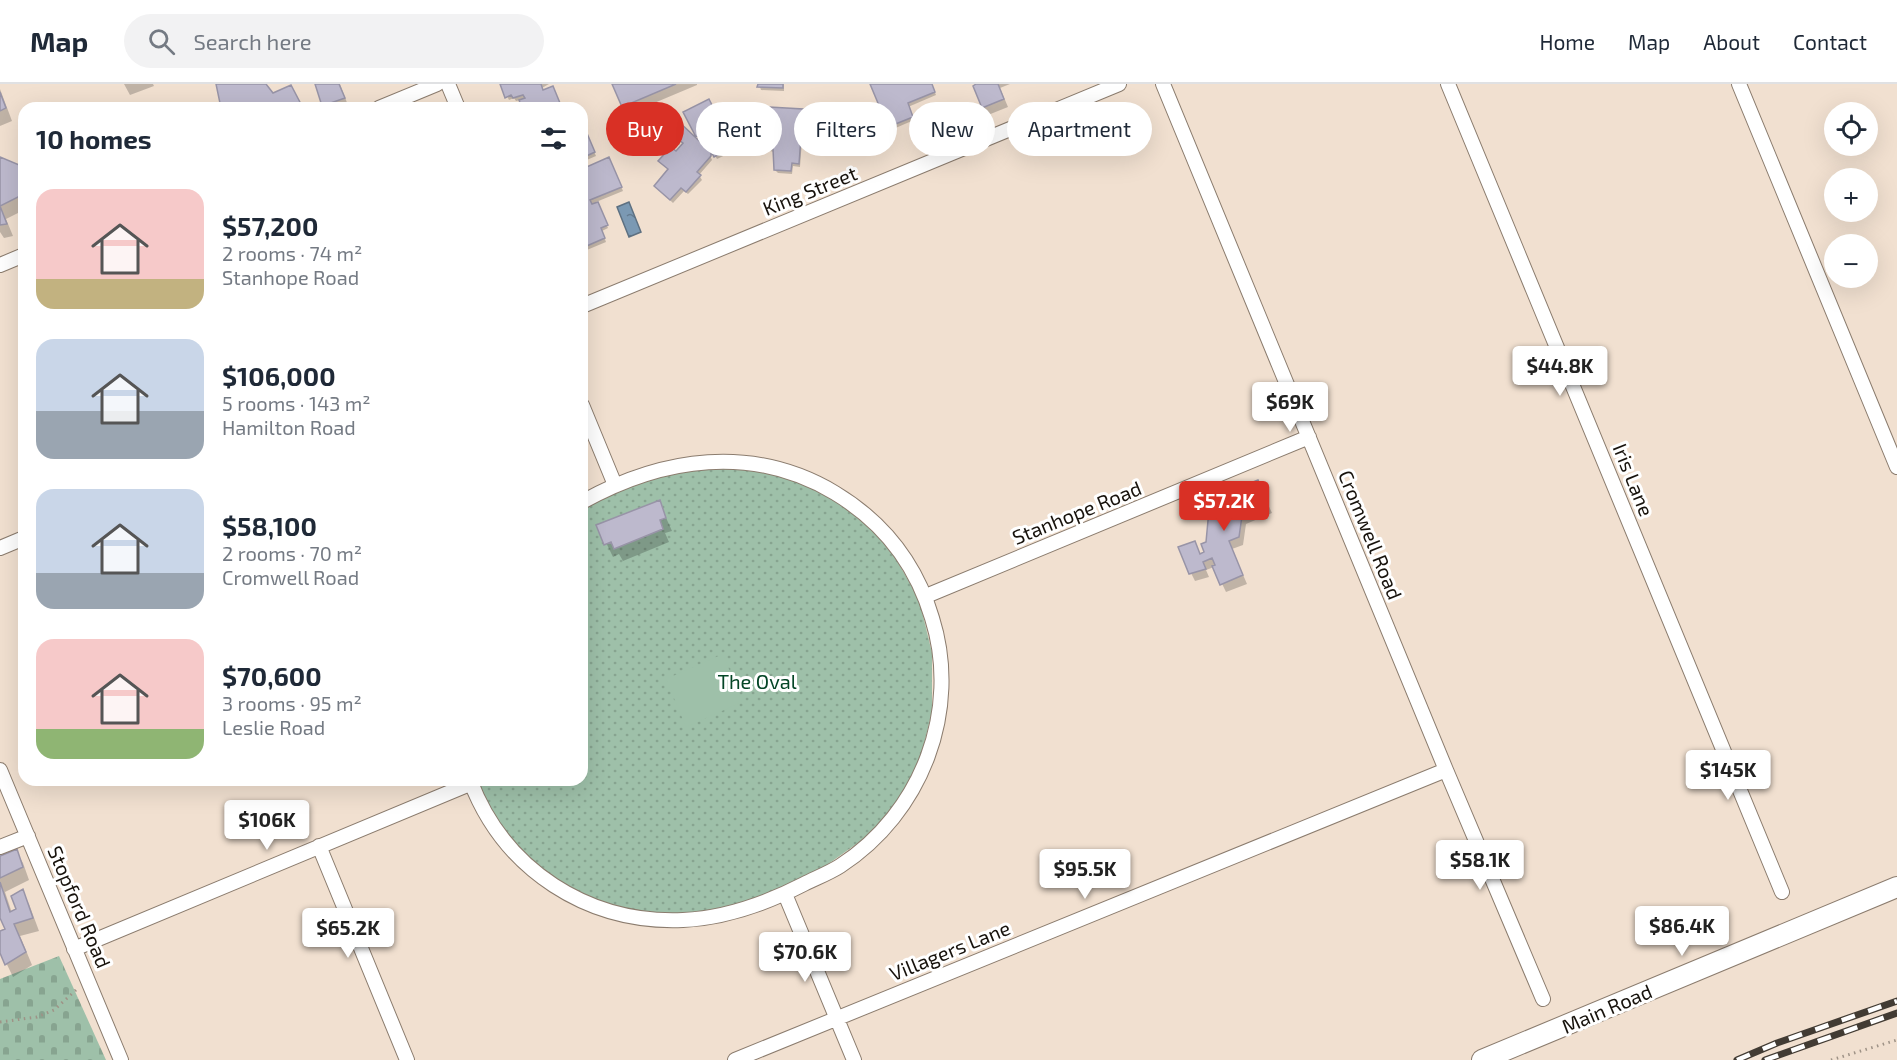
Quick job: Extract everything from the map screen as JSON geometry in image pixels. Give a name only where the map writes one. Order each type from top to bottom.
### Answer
[{"type":"main road","name":"Main Road","points":[[1482,1060],[1897,887]]},
{"type":"street","points":[[394,102],[437,84]]},
{"type":"street","points":[[448,84],[456,102]]},
{"type":"street","name":"King Street","points":[[588,304],[1119,84]]},
{"type":"street","name":"Cromwell Road","points":[[1163,84],[1543,999]]},
{"type":"street","name":"Iris Lane","points":[[1448,84],[1782,892]]},
{"type":"street","points":[[1739,84],[1897,467]]},
{"type":"street","points":[[0,265],[18,258]]},
{"type":"street","points":[[588,420],[615,485]]},
{"type":"street","name":"Stanhope Road","points":[[926,596],[1309,437]]},
{"type":"street","points":[[473,786],[509,846],[548,883],[588,903],[628,915],[659,920],[686,920],[731,912],[785,894],[840,866],[875,838],[899,811],[924,768],[934,739],[940,710],[942,672],[937,632],[926,596],[908,561],[874,521],[849,501],[802,475],[765,464],[714,461],[665,469],[615,485],[588,499]]},
{"type":"street","points":[[0,548],[18,540]]},
{"type":"street","name":"Stopford Road","points":[[0,770],[121,1060]]},
{"type":"street","name":"Villagers Lane","points":[[735,1060],[1446,770]]},
{"type":"street","points":[[75,949],[462,786]]},
{"type":"street","points":[[0,847],[28,836]]},
{"type":"street","points":[[319,846],[407,1060]]},
{"type":"street","points":[[785,894],[854,1060]]},
{"type":"path","points":[[0,1022],[37,1017],[54,1010],[88,981]]},
{"type":"path","points":[[1831,1060],[1897,1040]]},
{"type":"green space","name":"The Oval","points":[[772,464],[858,514],[892,552],[919,599],[932,653],[932,711],[921,757],[894,808],[862,840],[779,896],[723,910],[662,917],[610,907],[551,884],[504,839],[472,786],[588,786],[588,501],[653,473]]},
{"type":"green space","points":[[723,654],[742,702],[686,727],[666,679]]},
{"type":"green space","points":[[59,956],[106,1060],[0,1060],[0,979]]},
{"type":"water","points":[[629,202],[641,232],[629,237],[617,207]]},
{"type":"building","points":[[216,84],[266,84],[273,93],[291,85],[300,102],[220,102]]},
{"type":"building","points":[[315,84],[339,84],[345,98],[334,102],[321,102]]},
{"type":"building","points":[[500,84],[541,84],[543,90],[553,86],[560,102],[520,102],[519,100],[525,98],[523,95],[513,98],[511,95],[505,98]]},
{"type":"building","points":[[612,84],[676,84],[634,102],[620,102]]},
{"type":"building","points":[[758,84],[783,84],[783,88],[757,87]]},
{"type":"building","points":[[870,84],[932,84],[935,92],[909,102],[909,119],[897,123],[897,102],[878,102]]},
{"type":"building","points":[[998,84],[1004,99],[995,103],[980,102],[973,86]]},
{"type":"building","points":[[0,92],[6,108],[0,111]]},
{"type":"building","points":[[696,106],[696,137],[684,114],[684,112]]},
{"type":"building","points":[[782,108],[794,108],[794,156],[800,156],[799,164],[792,163],[791,171],[774,170],[773,156],[782,156]]},
{"type":"building","points":[[684,127],[696,138],[696,156],[711,156],[697,172],[701,175],[686,192],[681,188],[670,200],[654,186],[668,169],[658,161],[663,156],[684,156]]},
{"type":"building","points":[[588,136],[595,152],[588,155]]},
{"type":"building","points":[[0,157],[18,164],[18,197],[0,206]]},
{"type":"building","points":[[609,157],[622,187],[590,200],[592,204],[598,202],[608,225],[601,228],[605,238],[588,245],[588,166]]},
{"type":"building","points":[[0,206],[7,224],[0,225]]},
{"type":"building","points":[[1258,480],[1268,505],[1242,516],[1239,537],[1229,541],[1243,575],[1220,585],[1212,566],[1215,565],[1212,558],[1203,562],[1206,569],[1189,574],[1178,547],[1195,541],[1200,554],[1204,552],[1201,544],[1206,542],[1210,499]]},
{"type":"building","points":[[660,500],[666,518],[660,520],[663,529],[614,549],[611,542],[604,545],[596,525]]},
{"type":"building","points":[[17,849],[23,867],[0,878],[0,856]]},
{"type":"building","points":[[0,882],[10,912],[16,909],[11,896],[23,889],[33,918],[14,924],[26,952],[5,965],[0,953],[0,931],[5,929],[0,918]]},
{"type":"railway","points":[[1737,1060],[1777,1043],[1897,1001]]},
{"type":"railway","points":[[1765,1060],[1897,1013]]}]
